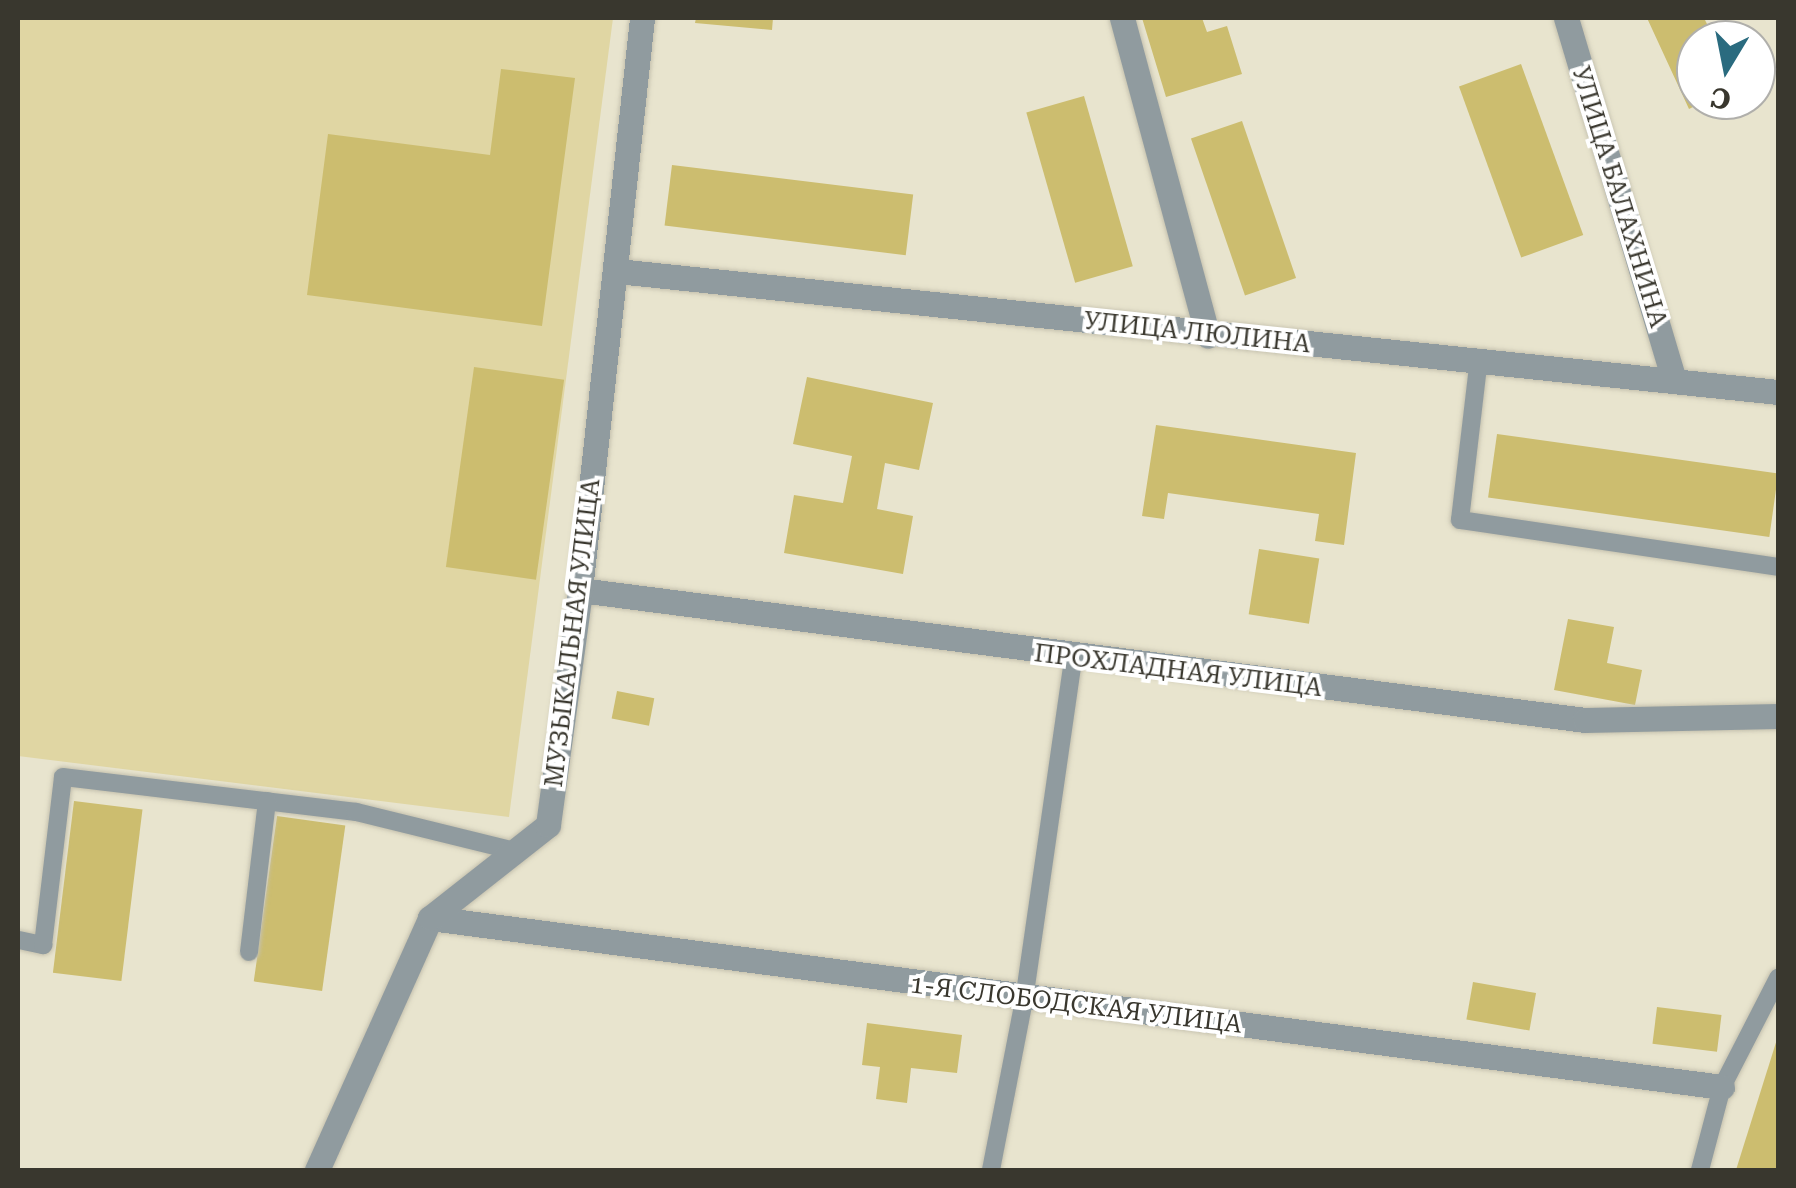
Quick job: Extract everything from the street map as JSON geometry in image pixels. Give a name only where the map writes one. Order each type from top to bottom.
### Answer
[{"type":"street","name":"МУЗЫКАЛЬНАЯ УЛИЦА","points":[[318,1170],[430,918],[548,826],[580,590],[642,18]]},
{"type":"street","points":[[1122,18],[1208,336]]},
{"type":"street","name":"УЛИЦА БАЛАХНИНА","points":[[1566,18],[1673,376]]},
{"type":"street","name":"УЛИЦА ЛЮЛИНА","points":[[616,271],[1208,336],[1673,376],[1778,392]]},
{"type":"street","name":"ПРОХЛАДНАЯ УЛИЦА","points":[[580,590],[1073,659],[1585,720],[1778,716]]},
{"type":"street","name":"1-Я СЛОБОДСКАЯ УЛИЦА","points":[[430,918],[1024,1000],[1722,1088]]},
{"type":"lane","points":[[1480,358],[1460,520],[1778,567]]},
{"type":"lane","points":[[991,1170],[1024,1000],[1073,659]]},
{"type":"lane","points":[[19,940],[43,944],[63,777],[356,812],[515,851]]},
{"type":"lane","points":[[248,952],[267,801]]},
{"type":"lane","points":[[1700,1170],[1722,1088],[1778,978]]},
{"type":"shaded area","points":[[18,18],[613,18],[509,817],[18,756]]},
{"type":"building","points":[[696,18],[773,18],[772,30],[695,23]]},
{"type":"building","points":[[1142,18],[1202,18],[1207,32],[1227,26],[1242,74],[1166,97]]},
{"type":"building","points":[[1647,18],[1705,20],[1676,20],[1676,81]]},
{"type":"building","points":[[1521,64],[1583,235],[1521,258],[1459,87]]},
{"type":"building","points":[[501,69],[575,78],[542,326],[307,295],[328,134],[490,155]]},
{"type":"building","points":[[1084,96],[1133,266],[1075,283],[1026,113]]},
{"type":"building","points":[[1242,121],[1296,278],[1245,296],[1191,139]]},
{"type":"building","points":[[672,165],[913,195],[906,255],[665,226]]},
{"type":"building","points":[[474,367],[564,380],[536,580],[446,567]]},
{"type":"building","points":[[807,377],[933,403],[919,470],[885,463],[877,509],[913,516],[903,574],[784,553],[794,495],[843,503],[852,456],[793,444]]},
{"type":"building","points":[[1156,425],[1356,453],[1344,545],[1315,541],[1319,514],[1168,493],[1164,519],[1142,516]]},
{"type":"building","points":[[1497,434],[1778,473],[1769,537],[1488,497]]},
{"type":"building","points":[[1259,549],[1319,559],[1309,624],[1249,614]]},
{"type":"building","points":[[1568,619],[1614,627],[1607,663],[1642,670],[1635,705],[1554,690]]},
{"type":"building","points":[[617,691],[654,698],[649,726],[612,718]]},
{"type":"building","points":[[74,801],[142,809],[121,981],[53,973]]},
{"type":"building","points":[[277,816],[345,826],[322,991],[254,981]]},
{"type":"building","points":[[1473,982],[1536,993],[1529,1031],[1466,1019]]},
{"type":"building","points":[[1657,1007],[1722,1015],[1717,1052],[1652,1044]]},
{"type":"building","points":[[867,1023],[962,1035],[957,1073],[911,1068],[907,1103],[876,1099],[880,1067],[862,1065]]},
{"type":"building","points":[[1778,1036],[1778,1170],[1736,1170]]}]
